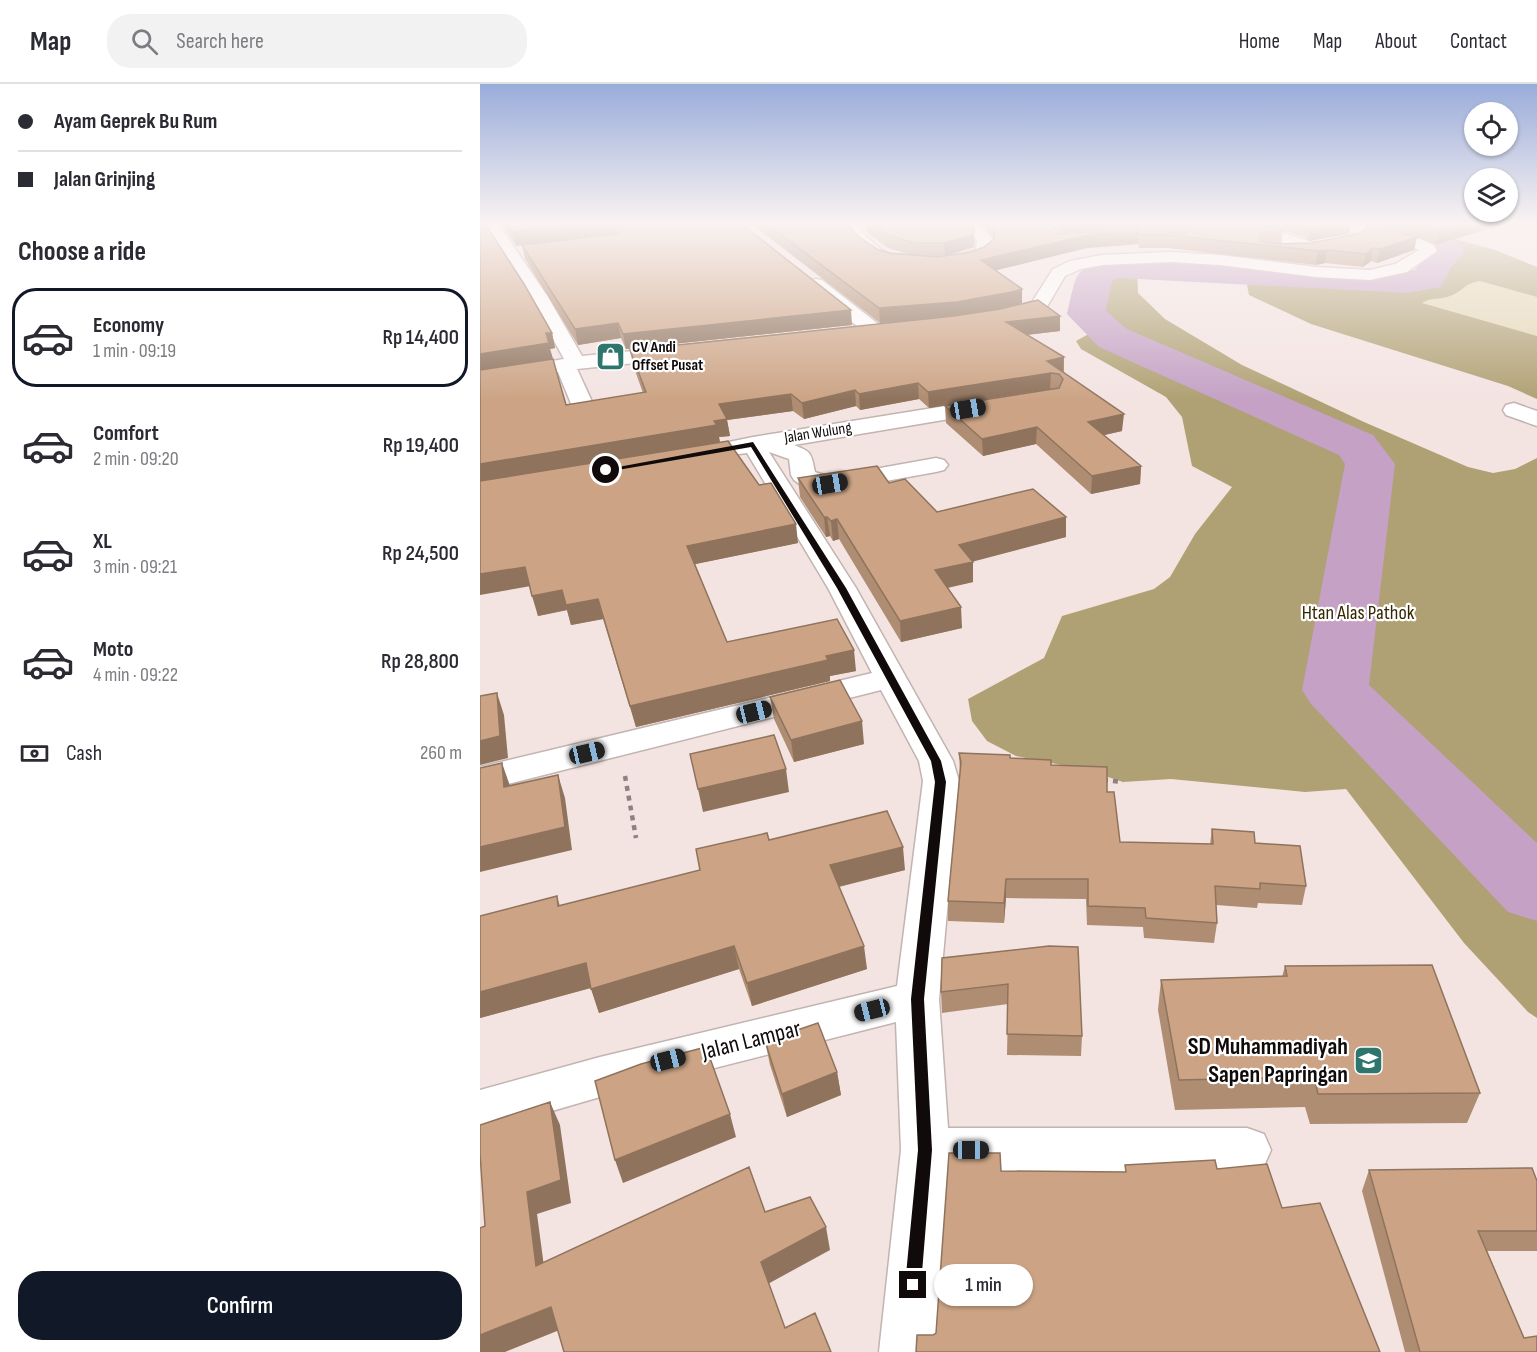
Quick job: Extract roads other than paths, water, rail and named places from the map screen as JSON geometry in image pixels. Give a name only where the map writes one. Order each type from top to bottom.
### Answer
[{"type":"street","points":[[527,281],[538,297],[571,364],[583,406]]},
{"type":"street","points":[[813,281],[885,331],[852,334]]},
{"type":"street","points":[[983,320],[1039,306],[1054,281]]},
{"type":"street","points":[[480,379],[571,364],[695,351]]},
{"type":"street","name":"Jalan Wulung","points":[[708,452],[1006,404]]},
{"type":"street","points":[[1514,410],[1537,419]]},
{"type":"street","points":[[759,443],[800,455],[929,432]]},
{"type":"street","points":[[759,443],[842,588],[936,761],[940,782],[918,999],[925,1150],[907,1352]]},
{"type":"street","points":[[800,455],[803,475],[812,481],[830,484],[936,465]]},
{"type":"street","points":[[480,778],[619,746],[890,678]]},
{"type":"street","name":"Jalan Lampar","points":[[480,1111],[600,1077],[918,999]]},
{"type":"street","points":[[925,1150],[1247,1150]]},
{"type":"waterway","points":[[1094,281],[1086,314],[1113,338],[1356,445],[1370,464],[1335,690],[1537,891]]},
{"type":"waterway","points":[[1393,281],[1413,281]]},
{"type":"place","name":"CV Andi Offset Pusat","points":[[611,356]]},
{"type":"place","name":"SD Muhammadiyah Sapen Papringan","points":[[1369,1060]]},
{"type":"park label","name":"Htan Alas Pathok","points":[[1358,613]]}]
